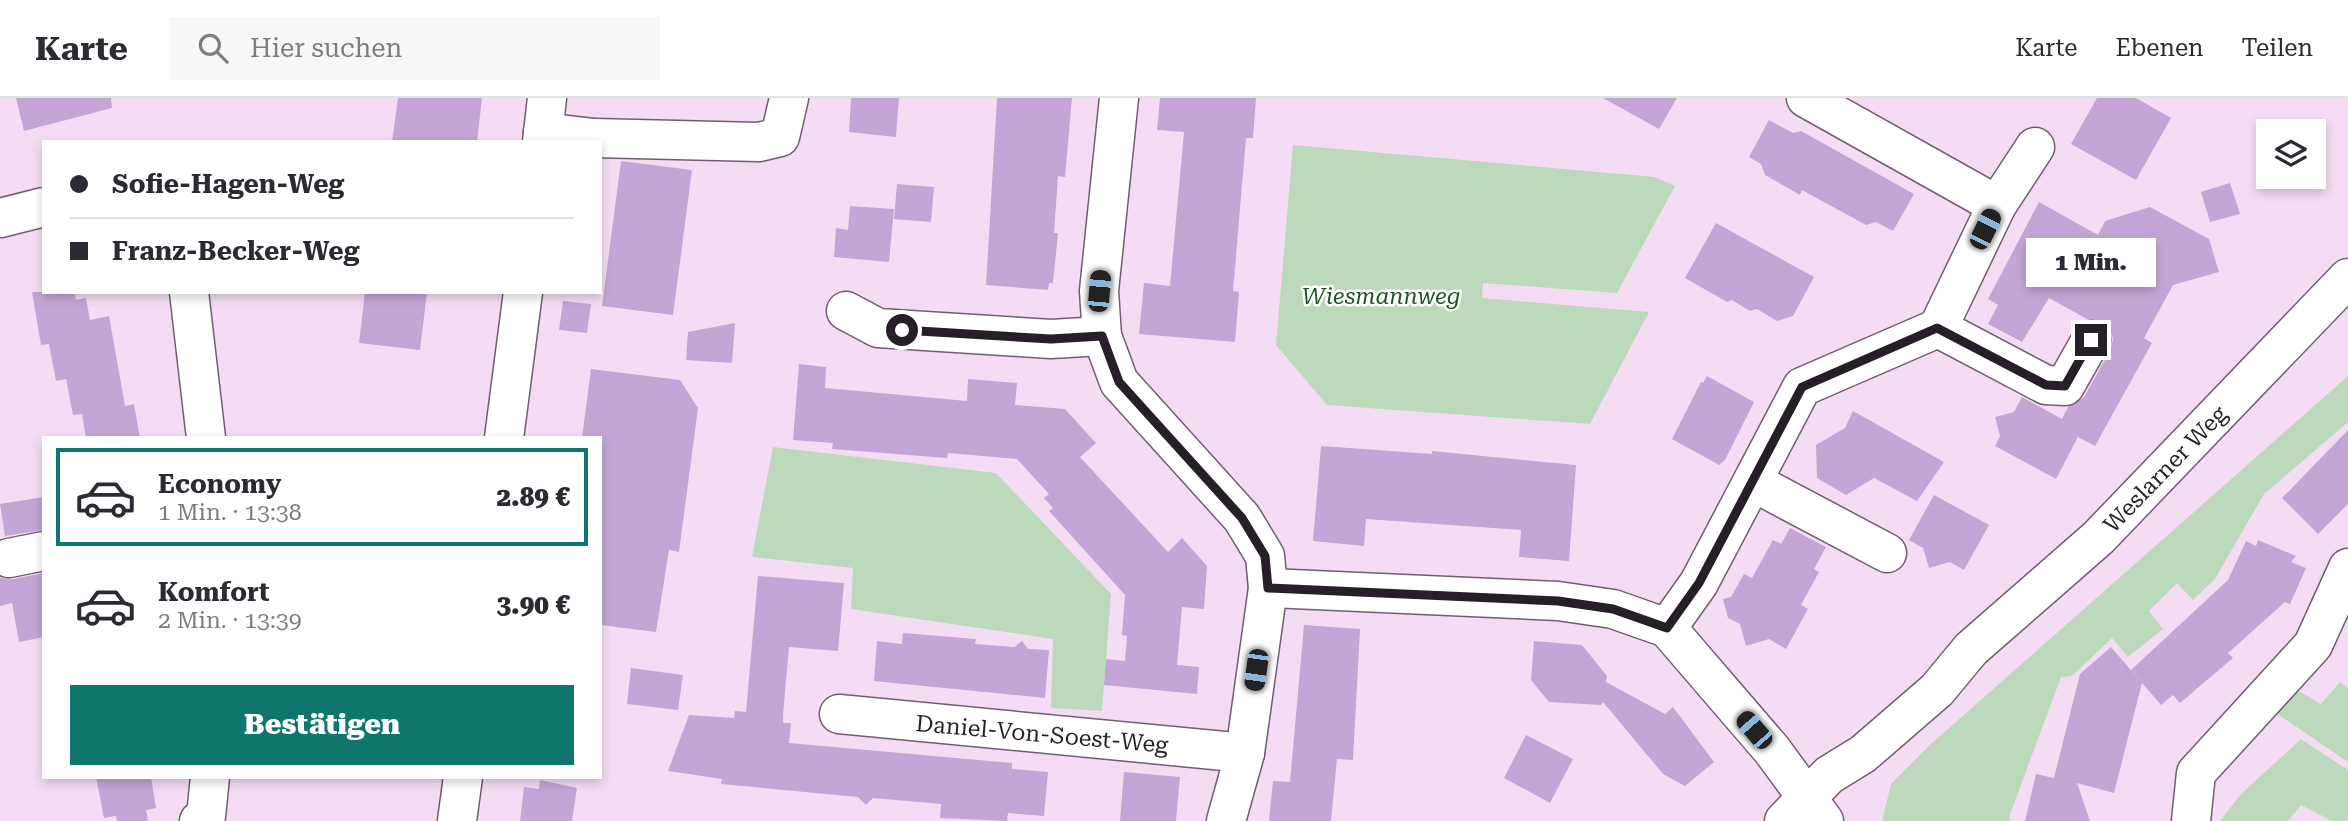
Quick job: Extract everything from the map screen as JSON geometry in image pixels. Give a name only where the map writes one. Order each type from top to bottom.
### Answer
[{"type":"street","points":[[544,124],[594,138],[759,142],[780,136],[789,98]]},
{"type":"street","points":[[1119,98],[1099,291],[1102,336],[1119,382],[1242,518],[1265,556],[1268,588],[1245,753],[1226,821]]},
{"type":"street","points":[[1806,98],[1997,205]]},
{"type":"street","points":[[1667,628],[1699,583],[1802,387],[1937,328],[1997,205],[2035,147]]},
{"type":"street","points":[[0,218],[42,207]]},
{"type":"street","name":"Weslarner Weg","points":[[1811,804],[1863,754],[1937,690],[1971,649],[2098,538],[2348,278]]},
{"type":"street","points":[[189,294],[206,436]]},
{"type":"street","points":[[505,436],[523,294]]},
{"type":"street","points":[[846,311],[878,328],[1051,339],[1102,336]]},
{"type":"street","points":[[1937,328],[2046,385],[2065,386],[2091,340]]},
{"type":"street","points":[[1753,482],[1887,553]]},
{"type":"street","points":[[2191,821],[2196,773],[2313,645],[2348,568]]},
{"type":"street","points":[[1268,588],[1558,601],[1613,609],[1667,628],[1772,750],[1811,804]]},
{"type":"street","name":"Daniel-Von-Soest-Weg","points":[[839,714],[1245,753]]},
{"type":"street","points":[[203,818],[210,779]]},
{"type":"street","points":[[457,821],[463,779]]},
{"type":"green space","name":"Wiesmannweg","points":[[1293,145],[1655,177],[1675,186],[1617,293],[1483,283],[1482,298],[1649,312],[1590,424],[1327,405],[1276,345]]},
{"type":"green space","points":[[2348,376],[2348,422],[2264,494],[2215,579],[2193,600],[2177,583],[2149,611],[2163,629],[2128,657],[2112,638],[2072,676],[2061,677],[2009,817],[2011,821],[1882,821],[1891,784],[1931,744]]},
{"type":"green space","points":[[773,447],[996,473],[1111,594],[1102,711],[1051,708],[1053,639],[851,609],[853,568],[752,557]]},
{"type":"green space","points":[[2340,682],[2348,688],[2348,762],[2270,709],[2293,688],[2321,704]]},
{"type":"green space","points":[[2301,739],[2348,770],[2348,821],[2332,821],[2301,805],[2288,821],[2220,821],[2241,794]]},
{"type":"building","points":[[16,98],[111,98],[112,108],[24,131]]},
{"type":"building","points":[[398,98],[482,98],[477,140],[392,140]]},
{"type":"building","points":[[851,98],[899,98],[896,137],[849,132]]},
{"type":"building","points":[[997,98],[1072,98],[1065,177],[1058,176],[1054,233],[1058,233],[1053,283],[1049,283],[1048,290],[986,285]]},
{"type":"building","points":[[1160,98],[1256,98],[1253,138],[1246,138],[1233,291],[1239,292],[1235,342],[1139,334],[1144,283],[1170,286],[1184,132],[1157,130]]},
{"type":"building","points":[[1603,98],[1677,98],[1659,129]]},
{"type":"building","points":[[2097,98],[2136,98],[2171,118],[2136,180],[2071,144]]},
{"type":"building","points":[[1769,120],[1793,133],[1801,131],[1914,194],[1893,231],[1876,222],[1866,225],[1802,190],[1800,195],[1765,175],[1761,164],[1749,157]]},
{"type":"building","points":[[621,161],[692,170],[673,315],[602,306]]},
{"type":"building","points":[[2230,183],[2240,214],[2210,222],[2201,192]]},
{"type":"building","points":[[897,184],[934,187],[931,222],[894,219]]},
{"type":"building","points":[[2039,202],[2098,235],[2105,221],[2150,207],[2209,239],[2219,272],[2173,285],[2144,338],[2152,343],[2095,446],[2078,437],[2056,479],[1995,446],[2000,436],[1995,417],[2014,412],[2022,397],[2062,419],[2068,407],[2084,397],[2110,351],[2113,339],[2110,330],[2102,321],[2087,319],[2049,298],[2022,342],[1988,324],[1998,305],[1988,299]]},
{"type":"building","points":[[850,206],[894,209],[889,262],[834,257],[836,228],[848,230]]},
{"type":"building","points":[[1716,223],[1814,277],[1793,316],[1777,321],[1757,309],[1750,311],[1732,300],[1727,302],[1685,278]]},
{"type":"building","points":[[32,292],[74,294],[76,300],[86,298],[90,320],[109,316],[125,406],[134,404],[140,436],[86,436],[82,414],[73,415],[66,379],[56,381],[49,344],[41,345]]},
{"type":"building","points":[[365,294],[427,294],[420,350],[359,343]]},
{"type":"building","points":[[563,301],[591,304],[587,333],[559,330]]},
{"type":"building","points":[[735,323],[732,363],[686,360],[688,332]]},
{"type":"building","points":[[799,364],[826,367],[825,388],[967,401],[968,379],[1017,383],[1015,405],[1065,409],[1096,443],[1080,457],[1168,552],[1182,538],[1207,566],[1204,609],[1182,607],[1177,665],[1199,667],[1197,694],[1104,685],[1106,659],[1125,661],[1127,636],[1122,635],[1125,595],[1049,511],[1053,508],[1044,498],[1049,494],[1017,459],[948,453],[947,458],[832,449],[833,443],[793,440]]},
{"type":"building","points":[[591,369],[680,380],[698,408],[679,552],[669,550],[656,632],[602,625],[602,436],[582,436]]},
{"type":"building","points":[[1707,376],[1754,402],[1725,460],[1719,465],[1672,439],[1701,382],[1703,383]]},
{"type":"building","points":[[1853,411],[1944,462],[1917,501],[1874,478],[1846,495],[1817,478],[1816,445],[1845,428]]},
{"type":"building","points":[[2348,430],[2348,504],[2318,534],[2282,498]]},
{"type":"building","points":[[1321,446],[1432,454],[1432,451],[1576,465],[1569,561],[1519,557],[1521,530],[1366,519],[1364,546],[1313,541]]},
{"type":"building","points":[[1934,495],[1989,525],[1964,570],[1950,562],[1929,568],[1923,548],[1909,540]]},
{"type":"building","points":[[42,497],[42,530],[5,536],[0,504]]},
{"type":"building","points":[[1790,528],[1826,547],[1814,569],[1819,572],[1801,605],[1808,609],[1786,649],[1769,639],[1746,646],[1740,624],[1728,618],[1723,599],[1731,597],[1744,574],[1752,578],[1773,540],[1781,544]]},
{"type":"building","points":[[2258,540],[2296,556],[2291,562],[2306,568],[2290,604],[2285,602],[2228,653],[2233,658],[2180,703],[2173,695],[2161,705],[2131,670],[2228,580],[2246,541],[2256,546]]},
{"type":"building","points":[[42,573],[42,637],[19,642],[12,603],[0,606],[0,578],[13,579]]},
{"type":"building","points":[[758,576],[844,583],[838,651],[789,647],[783,723],[791,723],[789,743],[1012,763],[1012,769],[1048,772],[1044,816],[1008,813],[1007,821],[940,818],[941,804],[873,798],[866,805],[858,797],[721,784],[722,779],[668,771],[689,715],[734,718],[735,711],[746,712]]},
{"type":"building","points":[[1304,625],[1360,629],[1353,760],[1337,759],[1331,821],[1269,821],[1273,781],[1290,782]]},
{"type":"building","points":[[903,633],[976,639],[975,644],[1014,647],[1022,641],[1028,649],[1049,650],[1045,698],[874,681],[877,641],[902,644]]},
{"type":"building","points":[[1534,641],[1582,645],[1607,676],[1606,682],[1665,714],[1673,707],[1714,762],[1685,786],[1663,774],[1603,702],[1601,705],[1549,702],[1531,680]]},
{"type":"building","points":[[2111,647],[2142,683],[2114,793],[2077,783],[2090,821],[2025,821],[2036,774],[2054,778],[2080,674]]},
{"type":"building","points":[[631,668],[683,675],[678,710],[627,704]]},
{"type":"building","points":[[1526,735],[1573,759],[1550,803],[1504,778]]},
{"type":"building","points":[[1124,772],[1180,777],[1176,821],[1120,821]]},
{"type":"building","points":[[96,779],[151,779],[156,808],[146,810],[148,821],[117,821],[116,816],[104,818]]},
{"type":"building","points":[[540,780],[577,788],[572,821],[520,821],[524,787],[539,789]]},
{"type":"route","points":[[902,330],[1051,339],[1102,336],[1119,382],[1242,518],[1265,556],[1268,588],[1558,601],[1613,609],[1667,628],[1699,583],[1802,387],[1937,328],[2046,385],[2065,386],[2091,340]]}]
